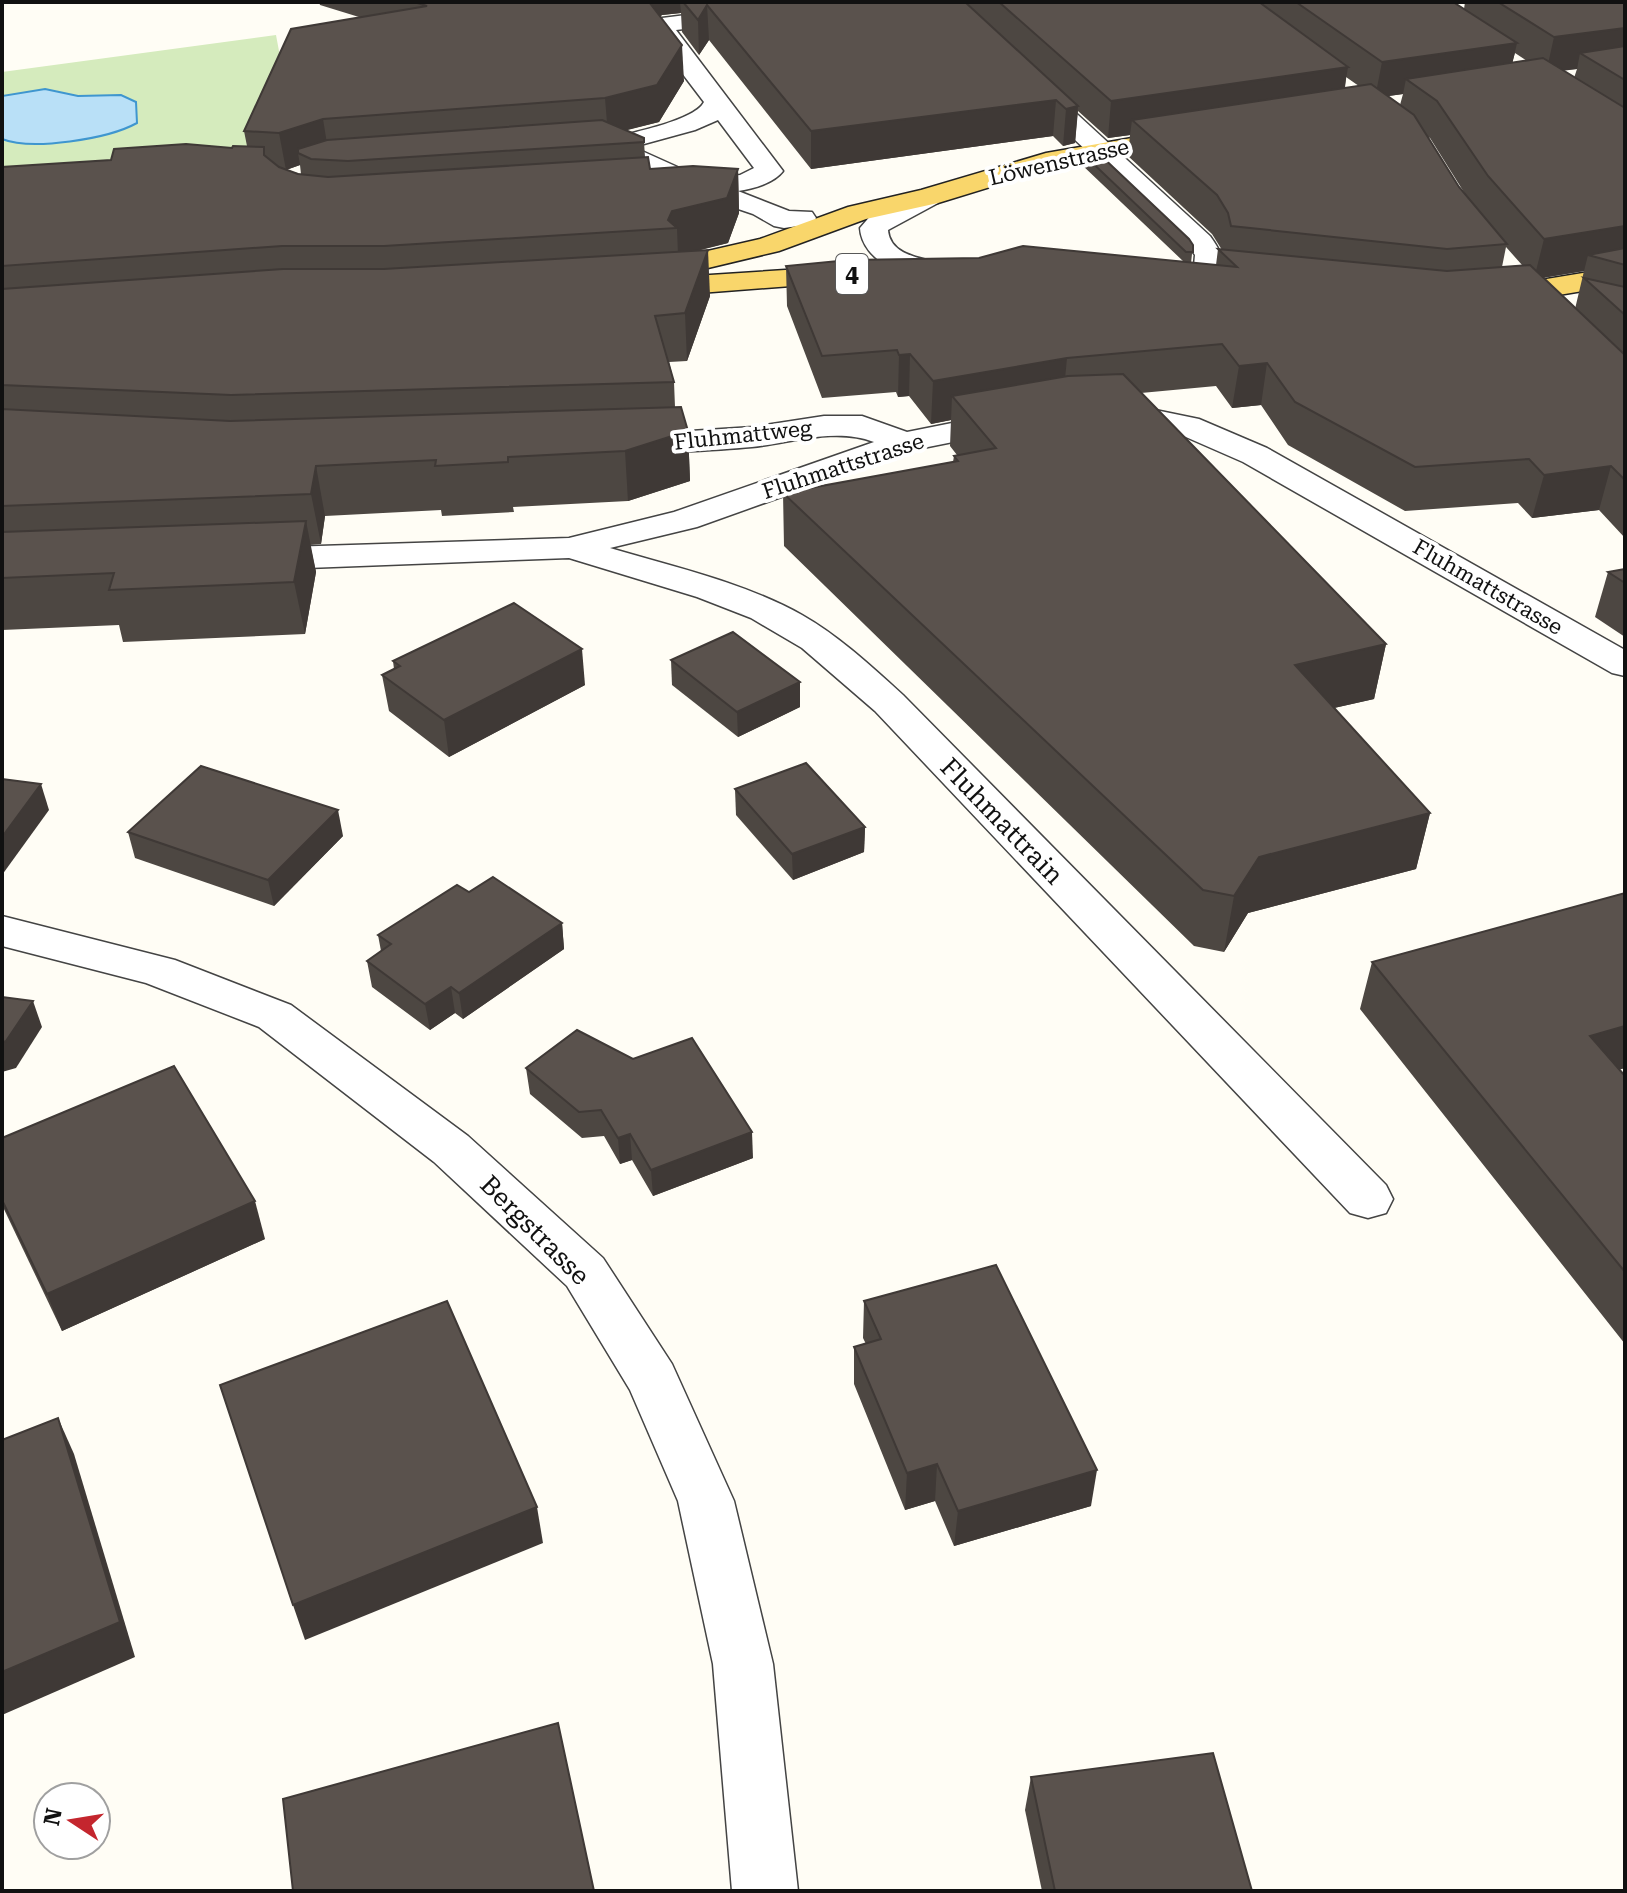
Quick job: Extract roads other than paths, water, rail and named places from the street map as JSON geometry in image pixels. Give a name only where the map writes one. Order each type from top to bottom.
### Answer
[{"type":"main road","name":"Löwenstrasse","points":[[793,229],[928,197],[1042,162],[1216,132]]},
{"type":"main road","name":"4","points":[[793,229],[688,264],[624,279],[960,267]]},
{"type":"main road","points":[[1193,275],[1238,280]]},
{"type":"main road","points":[[1586,295],[1625,275]]},
{"type":"main road","points":[[1469,300],[1523,293]]},
{"type":"street","points":[[640,191],[745,182],[770,171],[665,35],[664,29],[670,23],[846,2]]},
{"type":"street","points":[[1018,73],[1200,242],[1209,255],[1193,275]]},
{"type":"street","points":[[578,148],[609,146],[686,125],[711,114],[717,102]]},
{"type":"street","points":[[609,146],[700,187],[763,208],[793,229]]},
{"type":"street","points":[[928,197],[882,220],[874,228],[873,238],[884,253],[930,269]]},
{"type":"street","points":[[1501,266],[1546,315]]},
{"type":"street","points":[[1523,293],[1586,295]]},
{"type":"street","name":"Fluhmattstrasse","points":[[1079,412],[1131,412],[1188,426],[1223,439],[1625,665]]},
{"type":"street","name":"Fluhmattstrasse","points":[[224,561],[569,548],[685,520],[905,442],[1035,417]]},
{"type":"street","name":"Fluhmattweg","points":[[592,446],[688,443],[824,426],[862,426],[905,442]]},
{"type":"street","name":"Fluhmattrain","points":[[569,548],[712,591],[786,621],[838,656],[889,703],[1368,1199]]},
{"type":"street","name":"Bergstrasse","points":[[2,931],[159,971],[275,1016],[451,1149],[585,1272],[653,1380],[706,1501],[743,1664],[765,1891]]},
{"type":"water","points":[[45,89],[78,96],[121,95],[136,102],[137,123],[108,134],[70,142],[32,144],[2,139],[2,96]]}]
